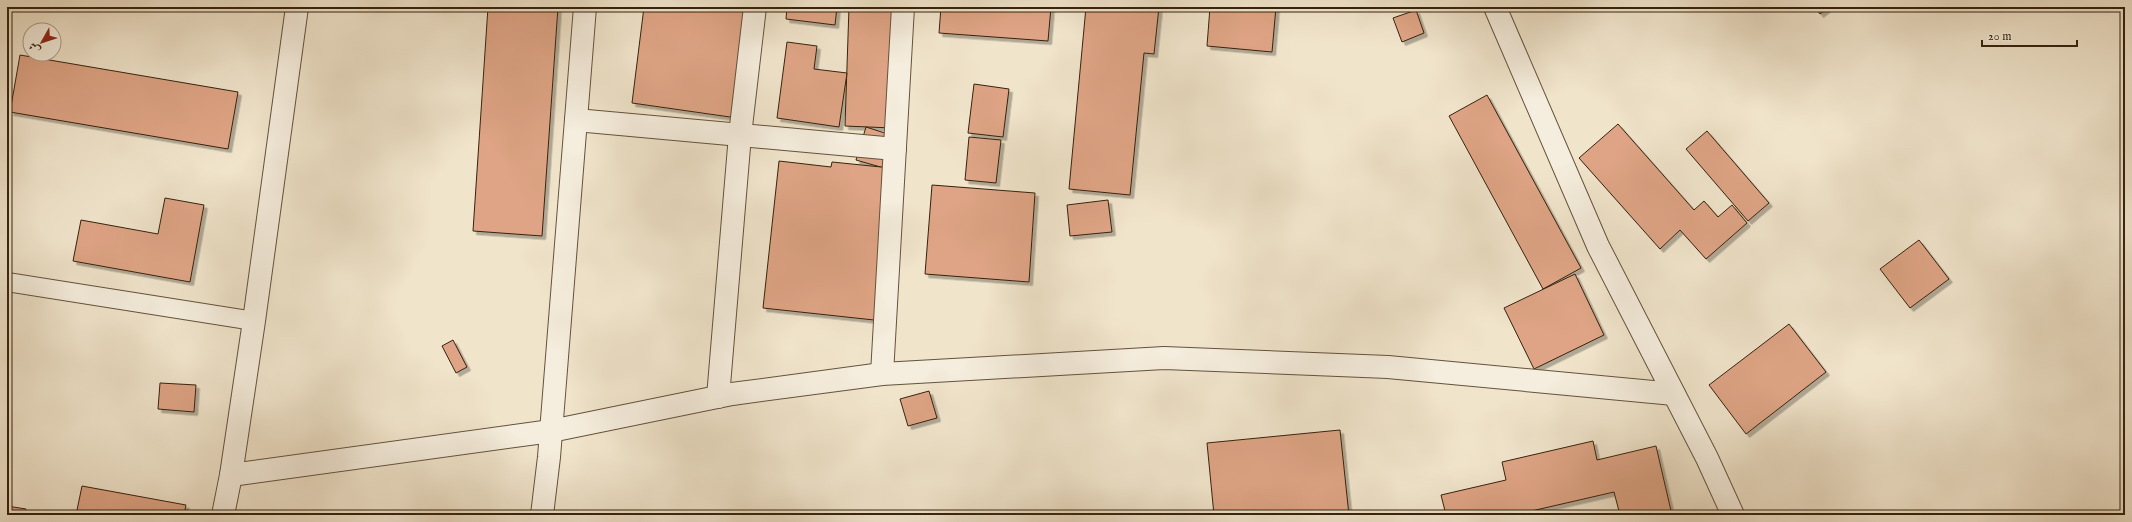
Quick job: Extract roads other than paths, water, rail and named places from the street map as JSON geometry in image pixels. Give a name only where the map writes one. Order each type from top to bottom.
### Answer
[{"type":"street","points":[[223,515],[231,475],[254,321],[297,7]]},
{"type":"street","points":[[542,515],[551,431],[585,7]]},
{"type":"street","points":[[718,397],[740,135],[755,7]]},
{"type":"street","points":[[882,374],[903,7]]},
{"type":"street","points":[[1495,7],[1598,246],[1674,394],[1733,515]]},
{"type":"street","points":[[576,120],[895,149]]},
{"type":"street","points":[[231,475],[551,431],[718,397],[882,374],[1164,358],[1388,367],[1674,394]]},
{"type":"lane","points":[[7,282],[254,321]]}]
